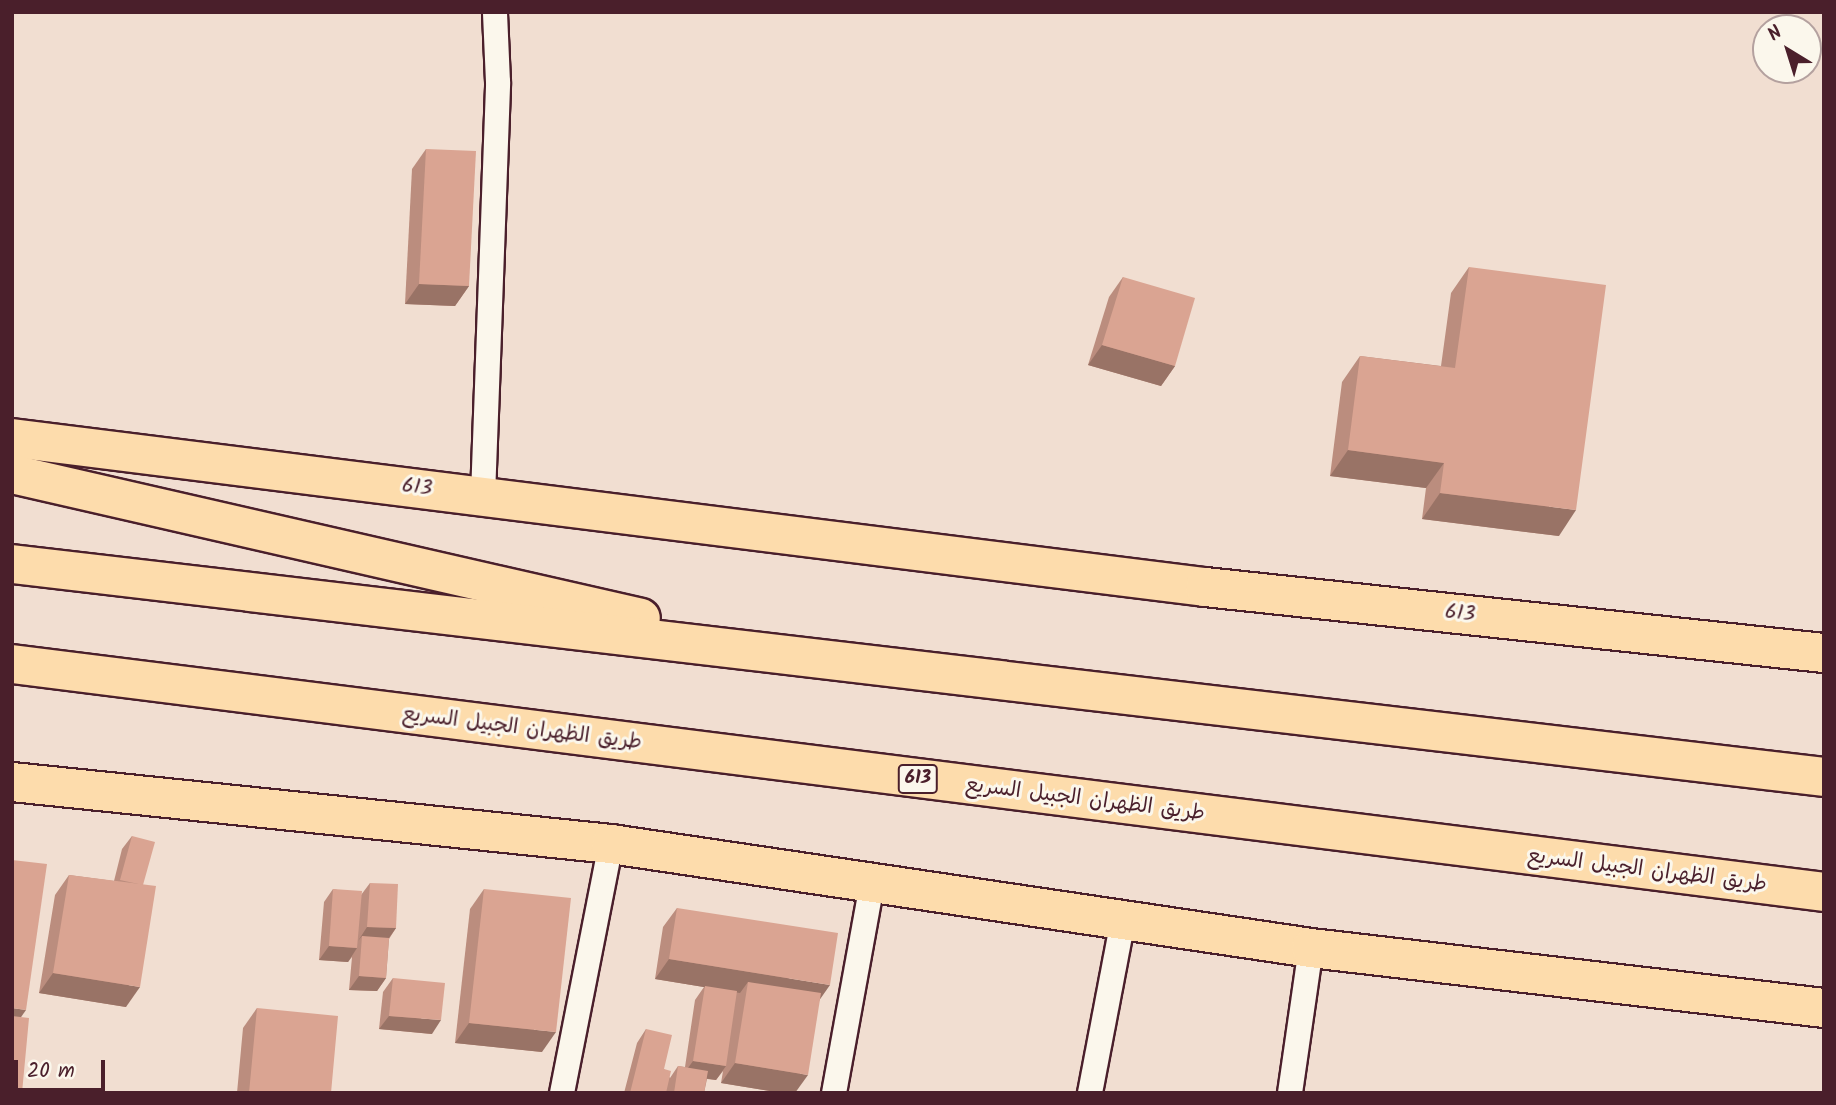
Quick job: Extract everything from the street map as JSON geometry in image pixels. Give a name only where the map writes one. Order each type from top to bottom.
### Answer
[{"type":"main road","name":"613","points":[[12,438],[1205,587],[1824,653]]},
{"type":"main road","points":[[12,474],[841,664]]},
{"type":"main road","points":[[12,564],[841,664],[1824,777]]},
{"type":"main road","name":"طريق الظهران الجبيل السريع","points":[[12,664],[1615,868],[1824,892]]},
{"type":"main road","points":[[12,782],[611,844],[1311,948],[1824,1008]]},
{"type":"main road","points":[[1615,868],[1824,906]]},
{"type":"street","points":[[483,496],[498,82],[495,12]]},
{"type":"street","points":[[562,1093],[611,844]]},
{"type":"street","points":[[834,1093],[872,883]]},
{"type":"street","points":[[1090,1093],[1122,920]]},
{"type":"street","points":[[1290,1093],[1311,948]]},
{"type":"building","points":[[426,149],[476,151],[469,286],[419,284]]},
{"type":"building","points":[[1469,267],[1606,285],[1576,510],[1440,493],[1444,463],[1348,450],[1360,356],[1455,368]]},
{"type":"building","points":[[1123,277],[1195,298],[1175,366],[1102,345]]},
{"type":"building","points":[[132,836],[155,842],[143,885],[120,880]]},
{"type":"building","points":[[12,860],[47,864],[26,1010],[12,1008]]},
{"type":"building","points":[[69,875],[156,886],[140,987],[53,973]]},
{"type":"building","points":[[370,883],[398,884],[396,928],[367,927]]},
{"type":"building","points":[[333,889],[362,891],[357,948],[329,946]]},
{"type":"building","points":[[484,889],[571,898],[556,1032],[469,1023]]},
{"type":"building","points":[[677,908],[838,933],[830,985],[669,959]]},
{"type":"building","points":[[362,936],[389,938],[386,978],[359,976]]},
{"type":"building","points":[[393,978],[445,983],[441,1020],[389,1016]]},
{"type":"building","points":[[748,982],[821,993],[808,1075],[735,1063]]},
{"type":"building","points":[[705,986],[737,991],[726,1066],[693,1061]]},
{"type":"building","points":[[257,1008],[338,1016],[331,1093],[249,1093]]},
{"type":"building","points":[[12,1016],[29,1018],[22,1093],[12,1093]]},
{"type":"building","points":[[646,1029],[672,1035],[664,1069],[671,1071],[666,1093],[630,1093]]},
{"type":"building","points":[[678,1066],[708,1071],[704,1093],[674,1093]]}]
